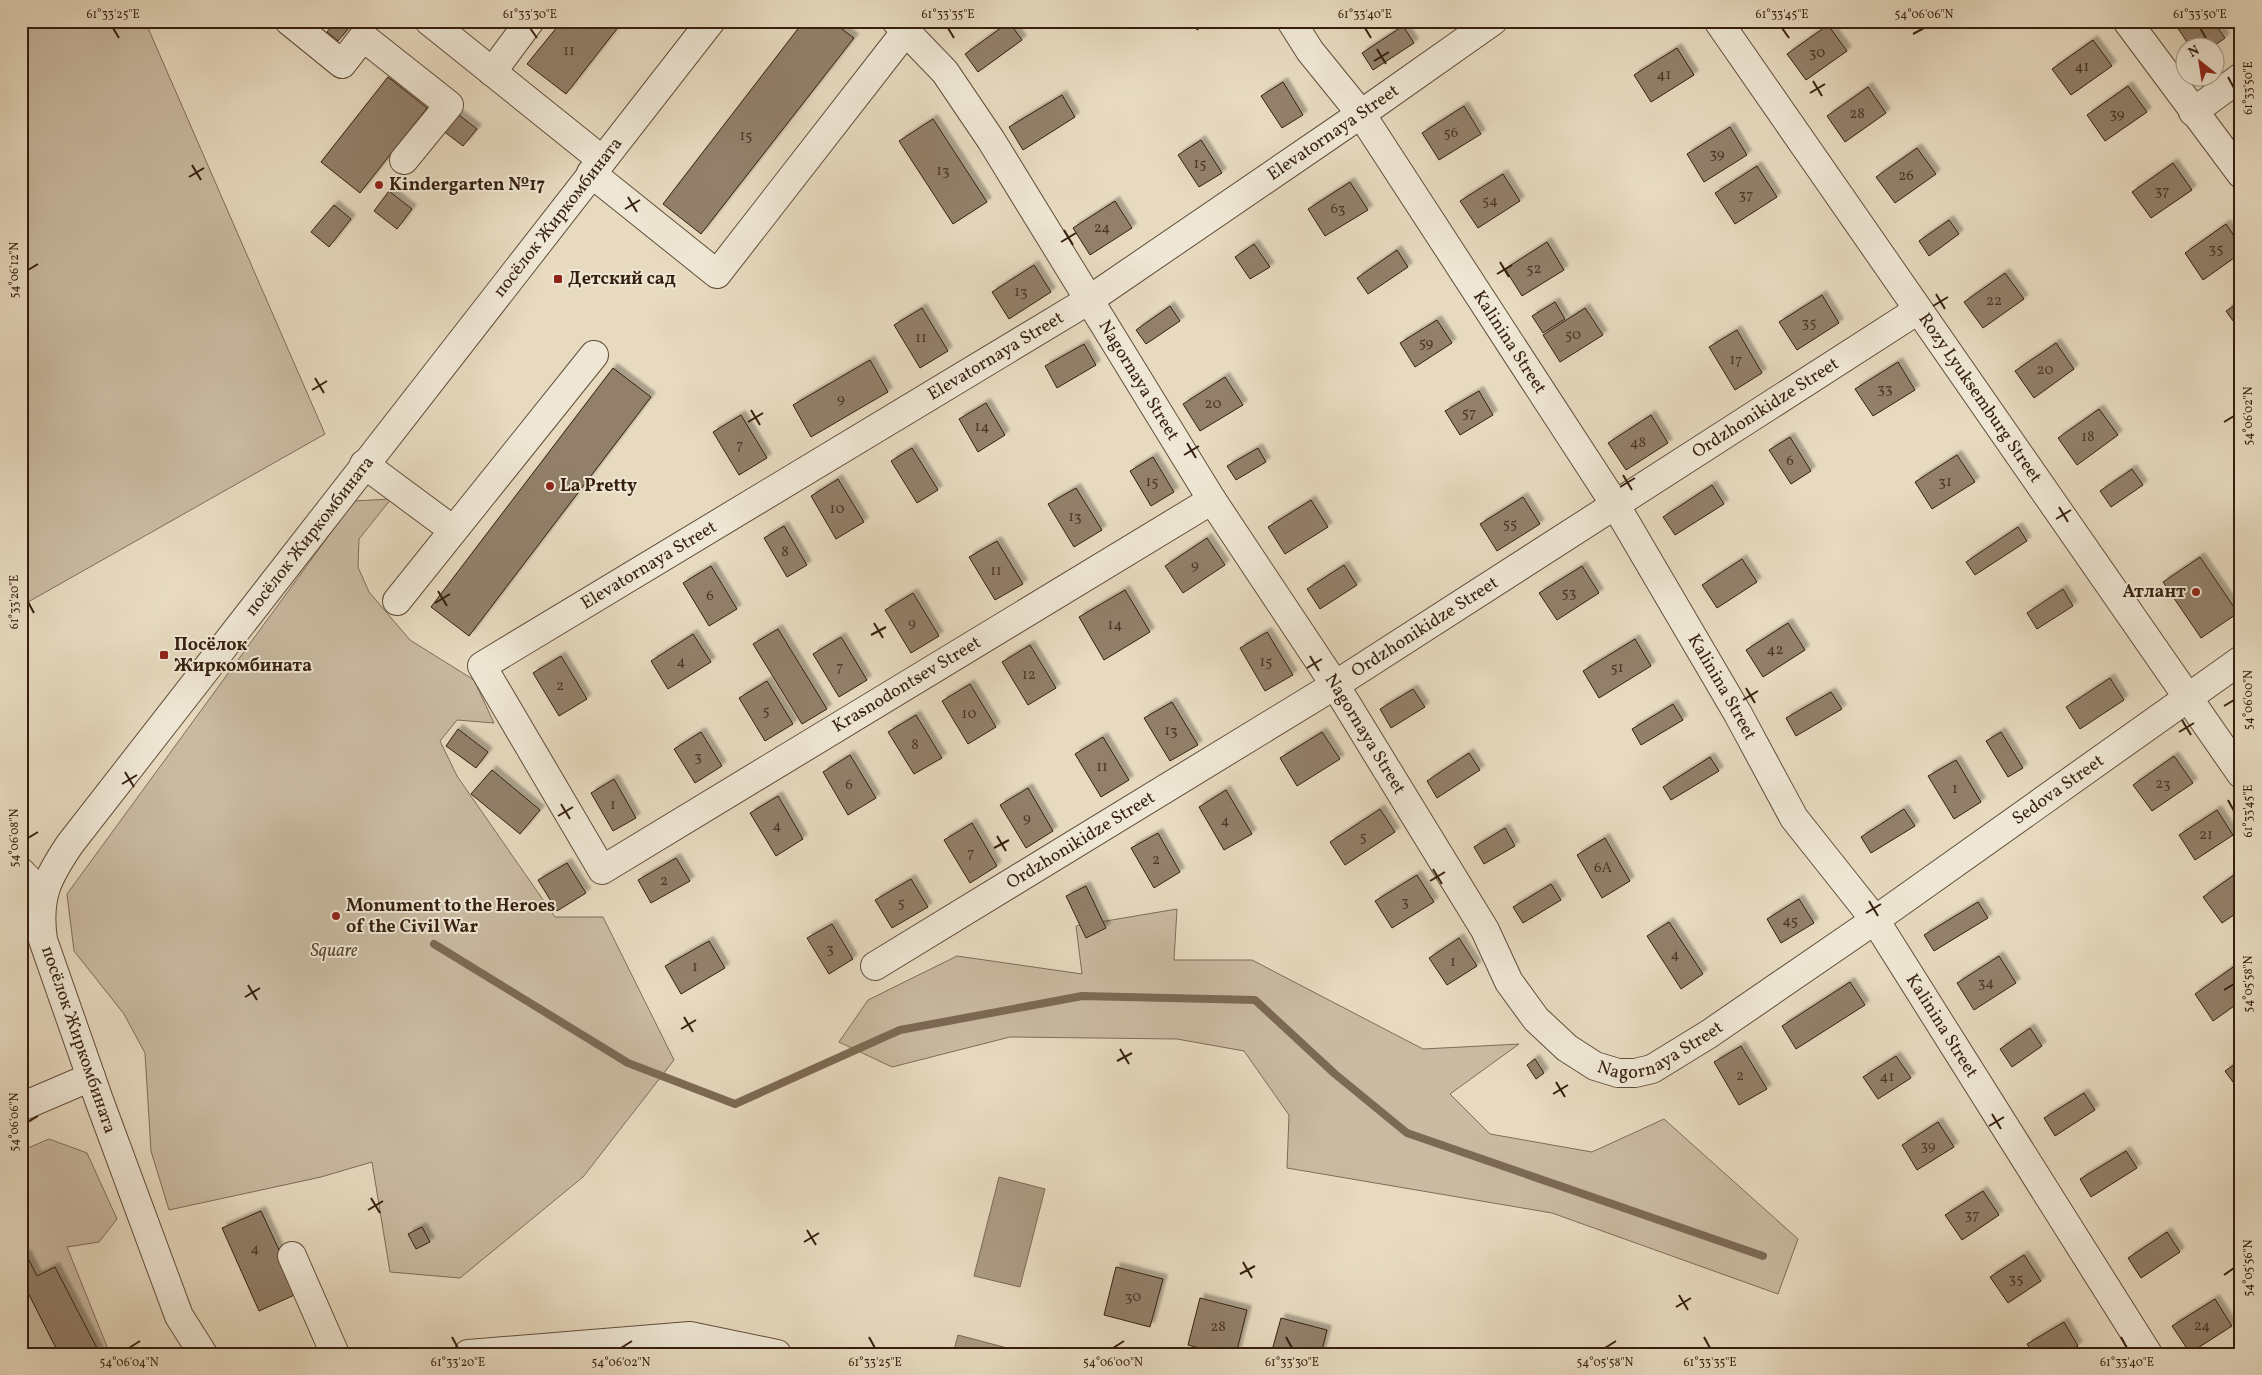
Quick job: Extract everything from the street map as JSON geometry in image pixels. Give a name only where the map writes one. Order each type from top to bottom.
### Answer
[{"type":"street","points":[[289,21],[342,64],[363,37],[449,105],[404,160]]},
{"type":"street","points":[[429,21],[492,72],[717,274],[901,26]]},
{"type":"street","points":[[492,72],[530,21]]},
{"type":"street","name":"посёлок Жиркомбината","points":[[203,1354],[179,1316],[43,940],[40,917],[43,895],[54,868],[70,844],[364,464],[711,21]]},
{"type":"street","name":"Kalinina Street","points":[[1291,21],[1310,51],[1361,114],[1616,506],[1738,714],[1794,818],[1875,920],[2148,1354]]},
{"type":"street","name":"Elevatornaya Street","points":[[602,870],[482,666],[1089,300],[1361,114],[1493,21]]},
{"type":"street","name":"Rozy Lyuksemburg Street","points":[[1718,21],[2241,774]]},
{"type":"street","points":[[2127,21],[2241,174]]},
{"type":"street","name":"Nagornaya Street","points":[[901,26],[950,80],[991,140],[1212,500],[1335,686],[1485,930],[1509,982],[1536,1019],[1567,1048],[1595,1066],[1618,1073],[1634,1073],[1652,1069],[1709,1034],[1875,920]]},
{"type":"street","points":[[2193,112],[2241,76]]},
{"type":"street","name":"Ordzhonikidze Street","points":[[875,966],[1335,686],[1918,310]]},
{"type":"street","points":[[397,601],[594,355]]},
{"type":"street","points":[[364,464],[453,530]]},
{"type":"street","name":"Krasnodontsev Street","points":[[602,870],[1212,500]]},
{"type":"street","name":"Sedova Street","points":[[1875,920],[2187,696],[2241,660]]},
{"type":"street","points":[[21,872],[43,895]]},
{"type":"street","points":[[21,1107],[91,1076]]},
{"type":"street","points":[[292,1256],[336,1354]]},
{"type":"street","points":[[468,1354],[690,1336],[777,1354]]},
{"type":"green space","points":[[21,21],[145,21],[325,434],[21,606]]},
{"type":"green space","name":"Square","points":[[391,499],[359,539],[358,567],[369,592],[410,640],[474,680],[494,723],[457,720],[440,741],[457,776],[555,917],[603,917],[674,1060],[583,1177],[460,1278],[390,1272],[372,1162],[321,1177],[169,1210],[151,1151],[145,1053],[124,1014],[74,951],[67,894],[354,501]]},
{"type":"green space","points":[[1177,909],[1174,960],[1252,960],[1423,1049],[1519,1044],[1450,1094],[1490,1134],[1592,1152],[1664,1119],[1798,1239],[1778,1294],[1552,1213],[1287,1168],[1289,1115],[1244,1051],[1177,1039],[1010,1037],[892,1067],[839,1042],[868,1000],[957,956],[1082,974],[1076,926]]},
{"type":"green space","points":[[49,1139],[87,1153],[117,1219],[99,1242],[67,1247],[110,1354],[21,1354],[21,1151]]},
{"type":"shaded area","points":[[999,1177],[1045,1189],[1020,1287],[974,1276]]},
{"type":"shaded area","points":[[958,1335],[1011,1349],[1010,1354],[953,1354]]},
{"type":"building","points":[[336,21],[351,21],[353,23],[338,41],[327,32]]},
{"type":"building","points":[[562,21],[623,21],[566,94],[527,64]]},
{"type":"building","points":[[804,21],[831,21],[854,38],[701,234],[663,204]]},
{"type":"building","points":[[1191,21],[1211,21],[1197,30]]},
{"type":"building","points":[[2173,21],[2213,21],[2225,38],[2224,39],[2184,38]]},
{"type":"building","points":[[1009,22],[1022,40],[978,72],[965,54]]},
{"type":"building","points":[[1828,25],[1847,51],[1806,80],[1787,54]]},
{"type":"building","points":[[1403,26],[1414,43],[1373,70],[1362,53]]},
{"type":"building","points":[[2093,40],[2112,66],[2071,95],[2052,69]]},
{"type":"building","points":[[1677,48],[1694,75],[1651,102],[1634,75]]},
{"type":"building","points":[[388,77],[427,108],[360,193],[321,162]]},
{"type":"building","points":[[1283,82],[1303,115],[1282,128],[1261,96]]},
{"type":"building","points":[[2128,86],[2147,112],[2105,141],[2087,115]]},
{"type":"building","points":[[1868,87],[1886,113],[1845,142],[1827,116]]},
{"type":"building","points":[[1062,95],[1075,117],[1023,150],[1009,127]]},
{"type":"building","points":[[1464,106],[1481,134],[1439,160],[1422,133]]},
{"type":"building","points":[[455,112],[477,129],[463,146],[442,130]]},
{"type":"building","points":[[933,119],[987,202],[953,224],[899,141]]},
{"type":"building","points":[[1730,127],[1747,155],[1704,182],[1687,154]]},
{"type":"building","points":[[1201,140],[1222,173],[1199,187],[1178,155]]},
{"type":"building","points":[[1917,148],[1936,174],[1895,203],[1876,177]]},
{"type":"building","points":[[2173,163],[2192,190],[2151,218],[2132,192]]},
{"type":"building","points":[[1757,166],[1777,197],[1735,224],[1715,193]]},
{"type":"building","points":[[1503,174],[1520,201],[1478,228],[1460,201]]},
{"type":"building","points":[[1350,182],[1368,210],[1325,236],[1308,209]]},
{"type":"building","points":[[389,191],[412,209],[397,229],[374,211]]},
{"type":"building","points":[[1115,201],[1132,228],[1090,255],[1073,228]]},
{"type":"building","points":[[334,205],[351,219],[329,247],[311,232]]},
{"type":"building","points":[[1949,220],[1959,234],[1929,256],[1919,241]]},
{"type":"building","points":[[2226,224],[2241,246],[2241,253],[2203,280],[2185,253]]},
{"type":"building","points":[[1547,242],[1564,270],[1522,296],[1505,269]]},
{"type":"building","points":[[1254,244],[1270,267],[1250,279],[1235,257]]},
{"type":"building","points":[[1397,250],[1408,267],[1368,294],[1357,278]]},
{"type":"building","points":[[1034,265],[1051,292],[1009,319],[992,292]]},
{"type":"building","points":[[2005,273],[2024,299],[1983,328],[1964,302]]},
{"type":"building","points":[[1822,295],[1839,323],[1797,350],[1779,322]]},
{"type":"building","points":[[2241,301],[2241,332],[2226,311]]},
{"type":"building","points":[[1555,302],[1565,319],[1543,333],[1532,316]]},
{"type":"building","points":[[1170,306],[1180,321],[1146,344],[1136,330]]},
{"type":"building","points":[[922,308],[948,351],[920,368],[894,325]]},
{"type":"building","points":[[1585,308],[1603,335],[1560,362],[1543,335]]},
{"type":"building","points":[[1437,320],[1452,343],[1415,367],[1400,343]]},
{"type":"building","points":[[1737,330],[1762,373],[1735,390],[1709,347]]},
{"type":"building","points":[[2056,343],[2074,369],[2034,398],[2015,371]]},
{"type":"building","points":[[1084,344],[1096,365],[1057,388],[1045,366]]},
{"type":"building","points":[[870,360],[888,392],[811,437],[793,405]]},
{"type":"building","points":[[1898,362],[1915,390],[1873,416],[1855,389]]},
{"type":"building","points":[[613,368],[651,397],[469,636],[431,607]]},
{"type":"building","points":[[1225,377],[1243,405],[1200,431],[1183,404]]},
{"type":"building","points":[[1479,391],[1493,415],[1460,435],[1445,411]]},
{"type":"building","points":[[986,403],[1005,435],[978,452],[959,419]]},
{"type":"building","points":[[2099,409],[2118,435],[2077,465],[2058,438]]},
{"type":"building","points":[[741,415],[767,458],[739,475],[713,432]]},
{"type":"building","points":[[1651,415],[1668,443],[1626,470],[1608,443]]},
{"type":"building","points":[[1790,437],[1811,471],[1791,484],[1769,450]]},
{"type":"building","points":[[912,448],[938,490],[917,503],[891,461]]},
{"type":"building","points":[[1258,448],[1266,462],[1236,480],[1227,466]]},
{"type":"building","points":[[1957,455],[1975,482],[1932,509],[1915,482]]},
{"type":"building","points":[[1153,457],[1174,492],[1151,506],[1130,471]]},
{"type":"building","points":[[2132,469],[2143,485],[2111,507],[2100,491]]},
{"type":"building","points":[[838,479],[864,522],[836,539],[811,496]]},
{"type":"building","points":[[1712,485],[1724,504],[1675,535],[1663,517]]},
{"type":"building","points":[[1076,488],[1102,530],[1074,547],[1048,504]]},
{"type":"building","points":[[1523,497],[1540,524],[1497,551],[1480,524]]},
{"type":"building","points":[[1311,500],[1328,527],[1285,554],[1268,527]]},
{"type":"building","points":[[784,526],[807,565],[787,577],[764,538]]},
{"type":"building","points":[[2018,527],[2027,541],[1975,575],[1966,562]]},
{"type":"building","points":[[1207,538],[1225,565],[1183,593],[1165,566]]},
{"type":"building","points":[[997,541],[1023,584],[995,600],[969,557]]},
{"type":"building","points":[[2200,557],[2238,613],[2201,638],[2163,582]]},
{"type":"building","points":[[1742,559],[1757,582],[1717,608],[1702,585]]},
{"type":"building","points":[[1344,565],[1357,585],[1320,609],[1307,589]]},
{"type":"building","points":[[711,566],[737,609],[709,626],[683,583]]},
{"type":"building","points":[[1582,566],[1599,593],[1557,620],[1539,593]]},
{"type":"building","points":[[2063,589],[2073,606],[2037,629],[2027,613]]},
{"type":"building","points":[[1125,590],[1150,632],[1104,660],[1079,617]]},
{"type":"building","points":[[913,593],[939,636],[911,653],[885,610]]},
{"type":"building","points":[[1788,623],[1805,650],[1763,677],[1746,650]]},
{"type":"building","points":[[778,629],[827,709],[802,724],[753,644]]},
{"type":"building","points":[[1267,632],[1293,675],[1265,691],[1240,648]]},
{"type":"building","points":[[693,634],[711,662],[668,689],[651,661]]},
{"type":"building","points":[[841,637],[867,680],[839,697],[813,654]]},
{"type":"building","points":[[1635,639],[1651,666],[1599,698],[1583,671]]},
{"type":"building","points":[[1030,645],[1056,688],[1028,705],[1002,662]]},
{"type":"building","points":[[561,656],[587,699],[559,716],[533,673]]},
{"type":"building","points":[[2110,678],[2124,700],[2080,729],[2066,707]]},
{"type":"building","points":[[767,681],[793,724],[765,741],[739,698]]},
{"type":"building","points":[[970,684],[996,727],[968,744],[942,701]]},
{"type":"building","points":[[1413,689],[1425,707],[1391,728],[1380,709]]},
{"type":"building","points":[[1831,692],[1842,709],[1796,736],[1786,718]]},
{"type":"building","points":[[1172,702],[1198,745],[1170,761],[1144,718]]},
{"type":"building","points":[[1673,704],[1683,720],[1641,745],[1632,729]]},
{"type":"building","points":[[916,715],[942,758],[914,774],[888,732]]},
{"type":"building","points":[[458,729],[488,752],[476,768],[446,746]]},
{"type":"building","points":[[701,732],[722,766],[695,783],[674,749]]},
{"type":"building","points":[[1322,732],[1340,759],[1297,786],[1280,758]]},
{"type":"building","points":[[2001,732],[2023,768],[2008,777],[1986,741]]},
{"type":"building","points":[[1103,737],[1129,780],[1101,797],[1075,754]]},
{"type":"building","points":[[1469,753],[1480,770],[1437,798],[1427,781]]},
{"type":"building","points":[[850,755],[876,798],[848,815],[823,772]]},
{"type":"building","points":[[2174,756],[2193,783],[2152,811],[2133,785]]},
{"type":"building","points":[[1710,757],[1719,771],[1671,800],[1663,787]]},
{"type":"building","points":[[1956,760],[1981,802],[1954,819],[1928,776]]},
{"type":"building","points":[[492,770],[540,810],[520,834],[471,794]]},
{"type":"building","points":[[614,779],[636,818],[613,831],[591,793]]},
{"type":"building","points":[[1028,788],[1053,831],[1026,848],[1000,805]]},
{"type":"building","points":[[1226,790],[1252,834],[1224,850],[1199,807]]},
{"type":"building","points":[[778,796],[803,839],[776,856],[750,813]]},
{"type":"building","points":[[1380,809],[1395,832],[1345,865],[1330,842]]},
{"type":"building","points":[[1904,809],[1915,826],[1871,853],[1861,837]]},
{"type":"building","points":[[2217,810],[2233,835],[2195,860],[2179,835]]},
{"type":"building","points":[[972,823],[997,866],[970,883],[944,840]]},
{"type":"building","points":[[1505,828],[1515,846],[1484,864],[1474,847]]},
{"type":"building","points":[[1158,833],[1180,872],[1154,888],[1131,848]]},
{"type":"building","points":[[1605,838],[1630,881],[1602,898],[1577,855]]},
{"type":"building","points":[[676,858],[690,881],[651,903],[638,880]]},
{"type":"building","points":[[567,863],[586,893],[557,911],[538,880]]},
{"type":"building","points":[[2241,870],[2241,910],[2222,923],[2203,897]]},
{"type":"building","points":[[1417,875],[1434,902],[1392,928],[1375,901]]},
{"type":"building","points":[[911,879],[928,907],[892,928],[875,900]]},
{"type":"building","points":[[1551,884],[1561,900],[1523,923],[1513,907]]},
{"type":"building","points":[[1086,886],[1106,928],[1086,938],[1066,896]]},
{"type":"building","points":[[1799,899],[1814,923],[1781,943],[1767,919]]},
{"type":"building","points":[[1978,902],[1988,918],[1934,951],[1924,935]]},
{"type":"building","points":[[1669,922],[1703,974],[1681,989],[1647,936]]},
{"type":"building","points":[[832,924],[853,959],[829,974],[807,938]]},
{"type":"building","points":[[1459,938],[1477,966],[1447,985],[1429,958]]},
{"type":"building","points":[[709,941],[725,968],[681,994],[665,966]]},
{"type":"building","points":[[1999,956],[2016,983],[1974,1010],[1957,983]]},
{"type":"building","points":[[2236,965],[2241,972],[2241,1001],[2213,1021],[2195,994]]},
{"type":"building","points":[[1850,982],[1865,1005],[1796,1049],[1782,1026]]},
{"type":"building","points":[[2030,1028],[2042,1046],[2012,1067],[2000,1049]]},
{"type":"building","points":[[1741,1046],[1767,1089],[1739,1105],[1714,1062]]},
{"type":"building","points":[[1896,1056],[1911,1078],[1878,1099],[1863,1077]]},
{"type":"building","points":[[1535,1059],[1544,1073],[1536,1079],[1527,1065]]},
{"type":"building","points":[[2241,1060],[2241,1093],[2225,1071]]},
{"type":"building","points":[[2084,1093],[2095,1110],[2055,1136],[2044,1118]]},
{"type":"building","points":[[1938,1122],[1954,1147],[1917,1170],[1902,1145]]},
{"type":"building","points":[[2126,1151],[2137,1168],[2091,1197],[2080,1179]]},
{"type":"building","points":[[1983,1191],[1999,1215],[1962,1240],[1945,1215]]},
{"type":"building","points":[[261,1211],[299,1293],[259,1311],[222,1228]]},
{"type":"building","points":[[422,1227],[430,1242],[416,1249],[408,1234]]},
{"type":"building","points":[[2167,1232],[2180,1252],[2141,1278],[2128,1258]]},
{"type":"building","points":[[26,1254],[37,1276],[55,1267],[99,1352],[59,1354],[21,1279],[21,1256]]},
{"type":"building","points":[[2024,1255],[2041,1281],[2008,1303],[1990,1277]]},
{"type":"building","points":[[1116,1267],[1163,1279],[1150,1327],[1104,1315]]},
{"type":"building","points":[[1200,1298],[1247,1310],[1236,1354],[1221,1354],[1188,1345]]},
{"type":"building","points":[[2215,1299],[2232,1326],[2190,1353],[2172,1326]]},
{"type":"building","points":[[1281,1318],[1327,1330],[1321,1354],[1271,1354]]},
{"type":"building","points":[[2064,1322],[2078,1346],[2065,1354],[2033,1354],[2027,1344]]},
{"type":"waterway","points":[[434,944],[628,1063],[735,1104],[900,1030],[1082,996],[1255,1000],[1335,1074],[1407,1133],[1763,1256]]},
{"type":"place","name":"Kindergarten №17","points":[[379,185]]},
{"type":"place","name":"Детский сад","points":[[558,279]]},
{"type":"place","name":"La Pretty","points":[[550,486]]},
{"type":"place","name":"Атлант","points":[[2196,592]]},
{"type":"place","name":"Посёлок Жиркомбината","points":[[164,655]]},
{"type":"place","name":"Monument to the Heroes of the Civil War","points":[[336,916]]}]
